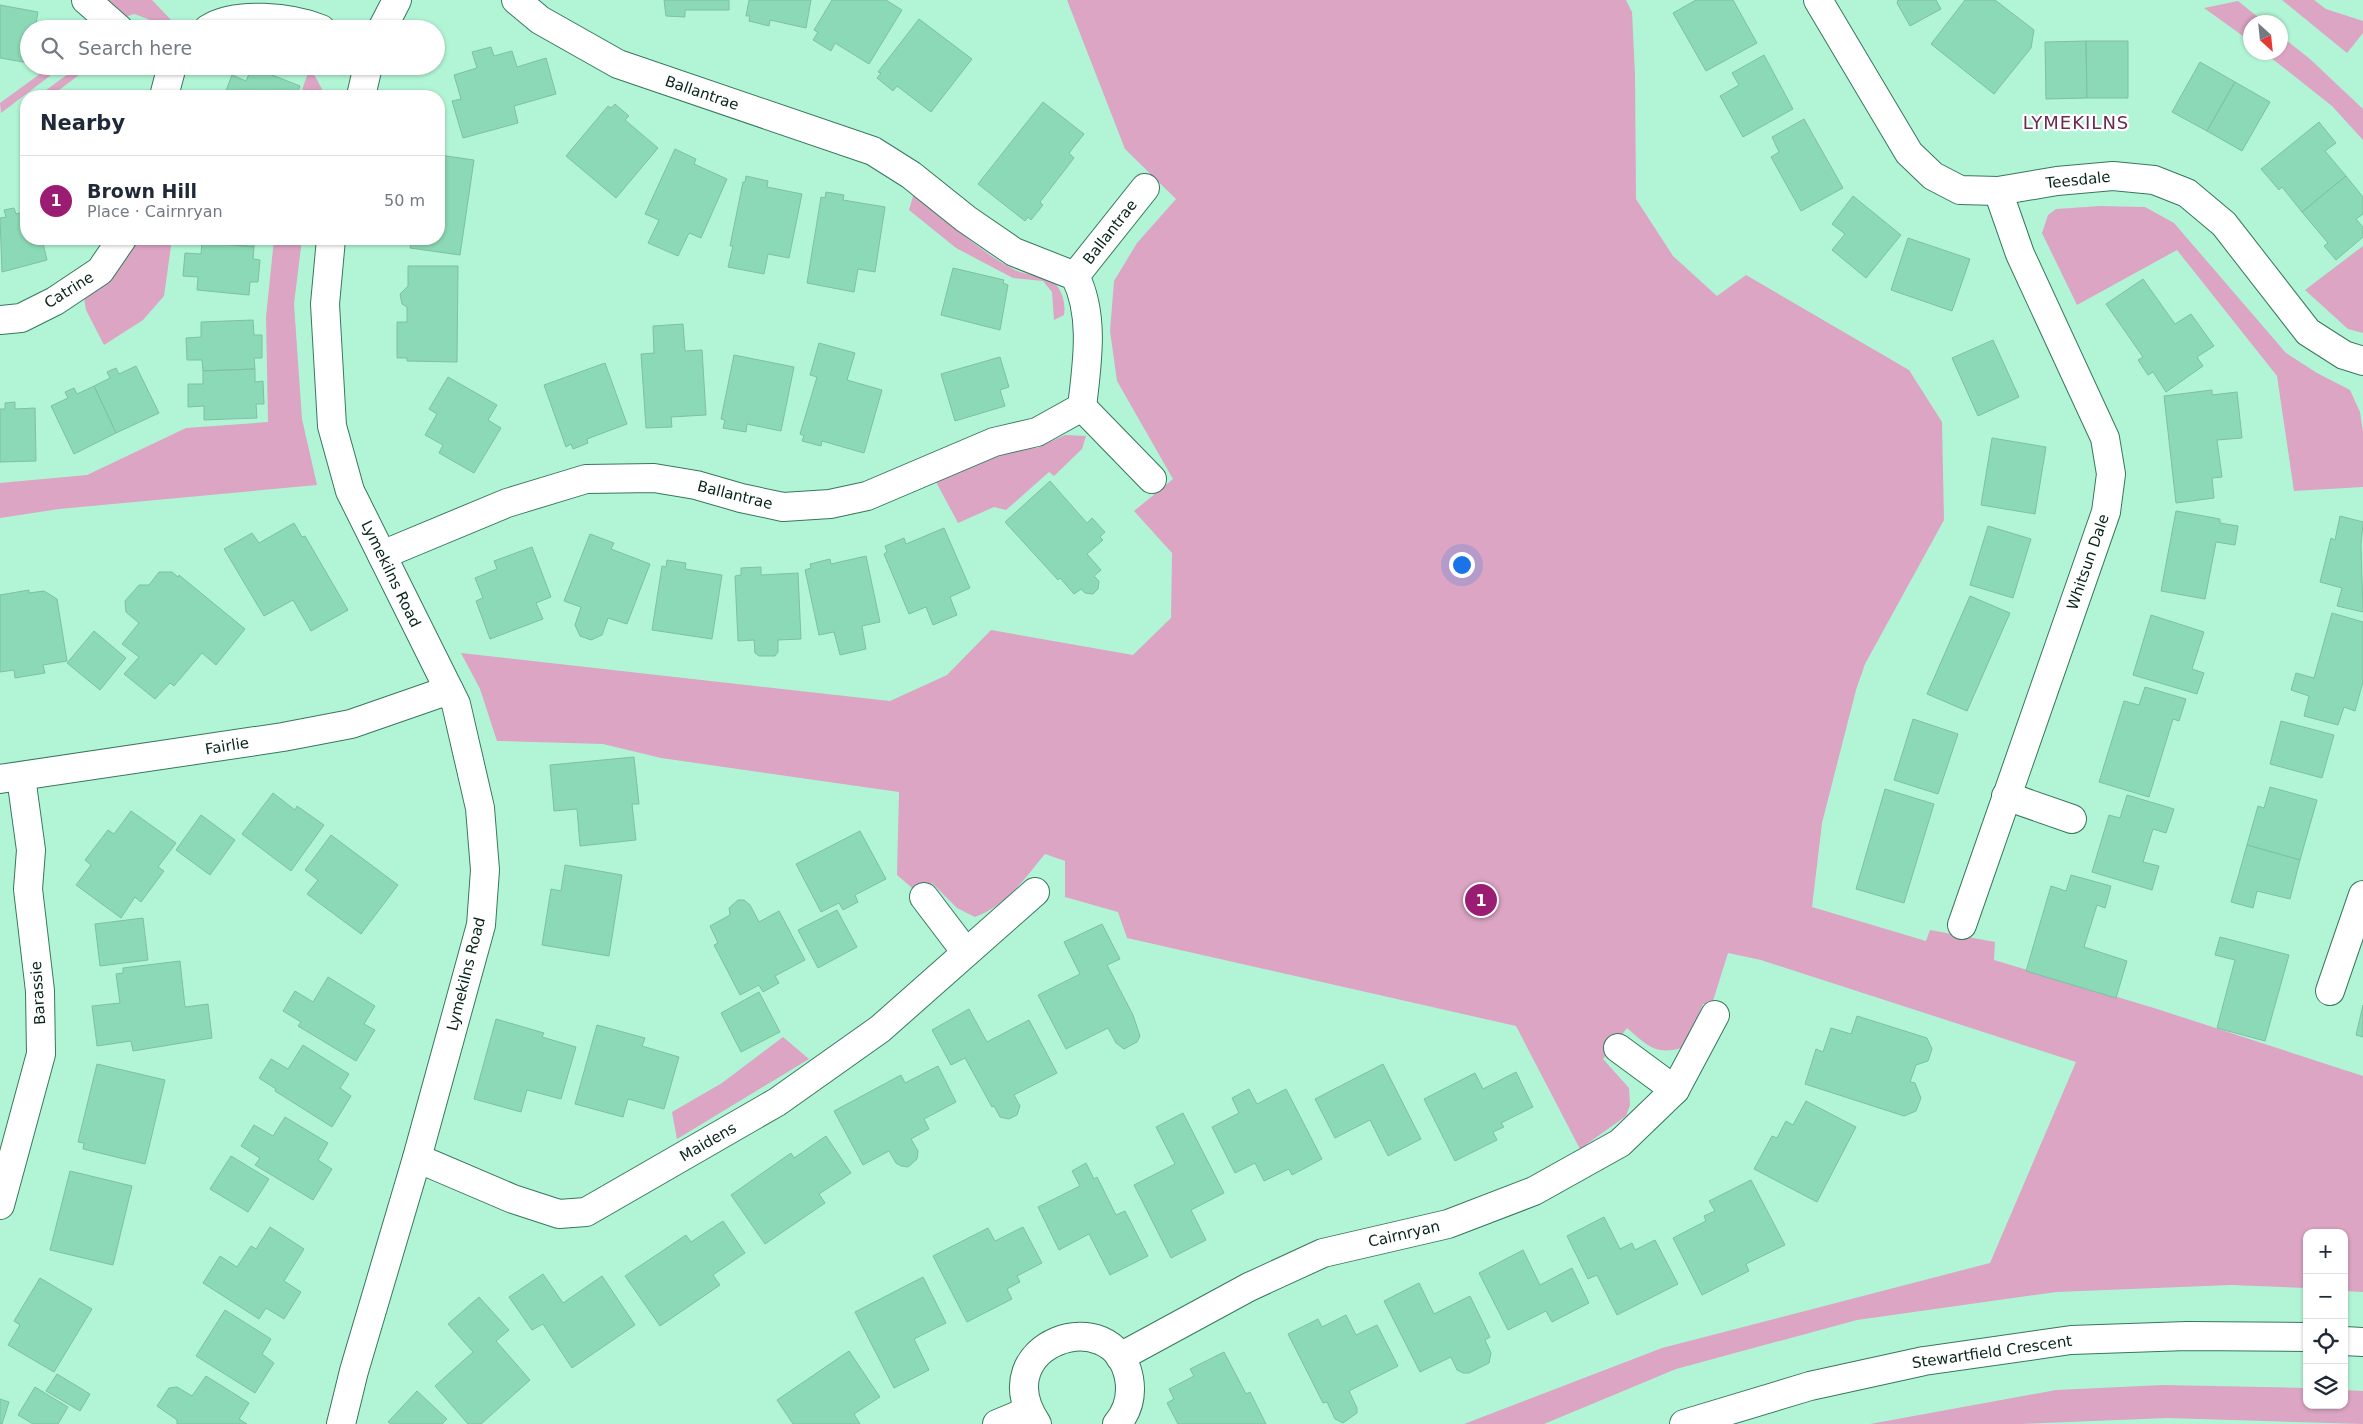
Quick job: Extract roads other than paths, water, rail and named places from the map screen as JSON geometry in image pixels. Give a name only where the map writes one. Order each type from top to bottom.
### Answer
[{"type":"street","points":[[86,0],[109,20]]},
{"type":"street","points":[[387,20],[397,0]]},
{"type":"street","name":"Ballantrae","points":[[382,554],[507,503],[586,480],[654,478],[696,485],[783,507],[830,504],[867,496],[994,442],[1037,432],[1082,407],[1089,350],[1083,291],[1075,276],[1014,252],[966,219],[911,175],[873,151],[618,64],[540,20],[516,0]]},
{"type":"street","name":"Teesdale","points":[[1818,0],[1909,152],[1933,176],[1960,190],[1998,191],[2057,181],[2113,176],[2154,180],[2187,193],[2224,224],[2308,332],[2344,356],[2363,361]]},
{"type":"street","points":[[235,20],[258,16],[277,20]]},
{"type":"street","points":[[166,90],[170,75]]},
{"type":"street","points":[[362,90],[366,75]]},
{"type":"street","name":"Ballantrae","points":[[1075,276],[1144,188]]},
{"type":"street","name":"Whitsun Dale","points":[[1962,925],[2106,512],[2111,474],[2105,438],[2020,254],[1998,191]]},
{"type":"street","name":"Catrine","points":[[0,320],[20,318],[46,305],[100,271],[118,245]]},
{"type":"street","name":"Lymekilns Road","points":[[330,245],[325,304],[332,426],[350,491],[456,704],[480,808],[485,870],[481,925],[417,1158],[354,1371],[341,1424]]},
{"type":"street","points":[[1082,407],[1152,479]]},
{"type":"street","name":"Fairlie","points":[[11,778],[283,737],[352,724],[449,690]]},
{"type":"street","name":"Barassie","points":[[0,1205],[41,1054],[40,991],[28,889],[31,850],[11,778]]},
{"type":"street","points":[[2006,796],[2072,819]]},
{"type":"street","name":"Maidens","points":[[417,1158],[513,1199],[559,1214],[586,1212],[777,1102],[880,1029],[965,951],[1035,892]]},
{"type":"street","points":[[924,897],[965,951]]},
{"type":"street","points":[[2330,992],[2362,906]]},
{"type":"street","name":"Cairnryan","points":[[1120,1357],[1248,1287],[1323,1253],[1448,1224],[1534,1190],[1620,1143],[1675,1090],[1715,1015]]},
{"type":"street","points":[[1618,1048],[1675,1090]]},
{"type":"street","points":[[997,1424],[1033,1418],[1024,1394],[1025,1378],[1032,1361],[1042,1348],[1058,1340],[1074,1336],[1092,1338],[1107,1345],[1120,1357],[1128,1372],[1131,1388],[1128,1404],[1117,1424]]},
{"type":"street","name":"Stewartfield Crescent","points":[[1684,1424],[1810,1386],[1953,1356],[2071,1340],[2187,1336],[2303,1337]]},
{"type":"street","points":[[2348,1341],[2363,1342]]},
{"type":"place","name":"Brown Hill","points":[[1481,900]]},
{"type":"district","name":"LYMEKILNS","points":[[2076,123]]}]
